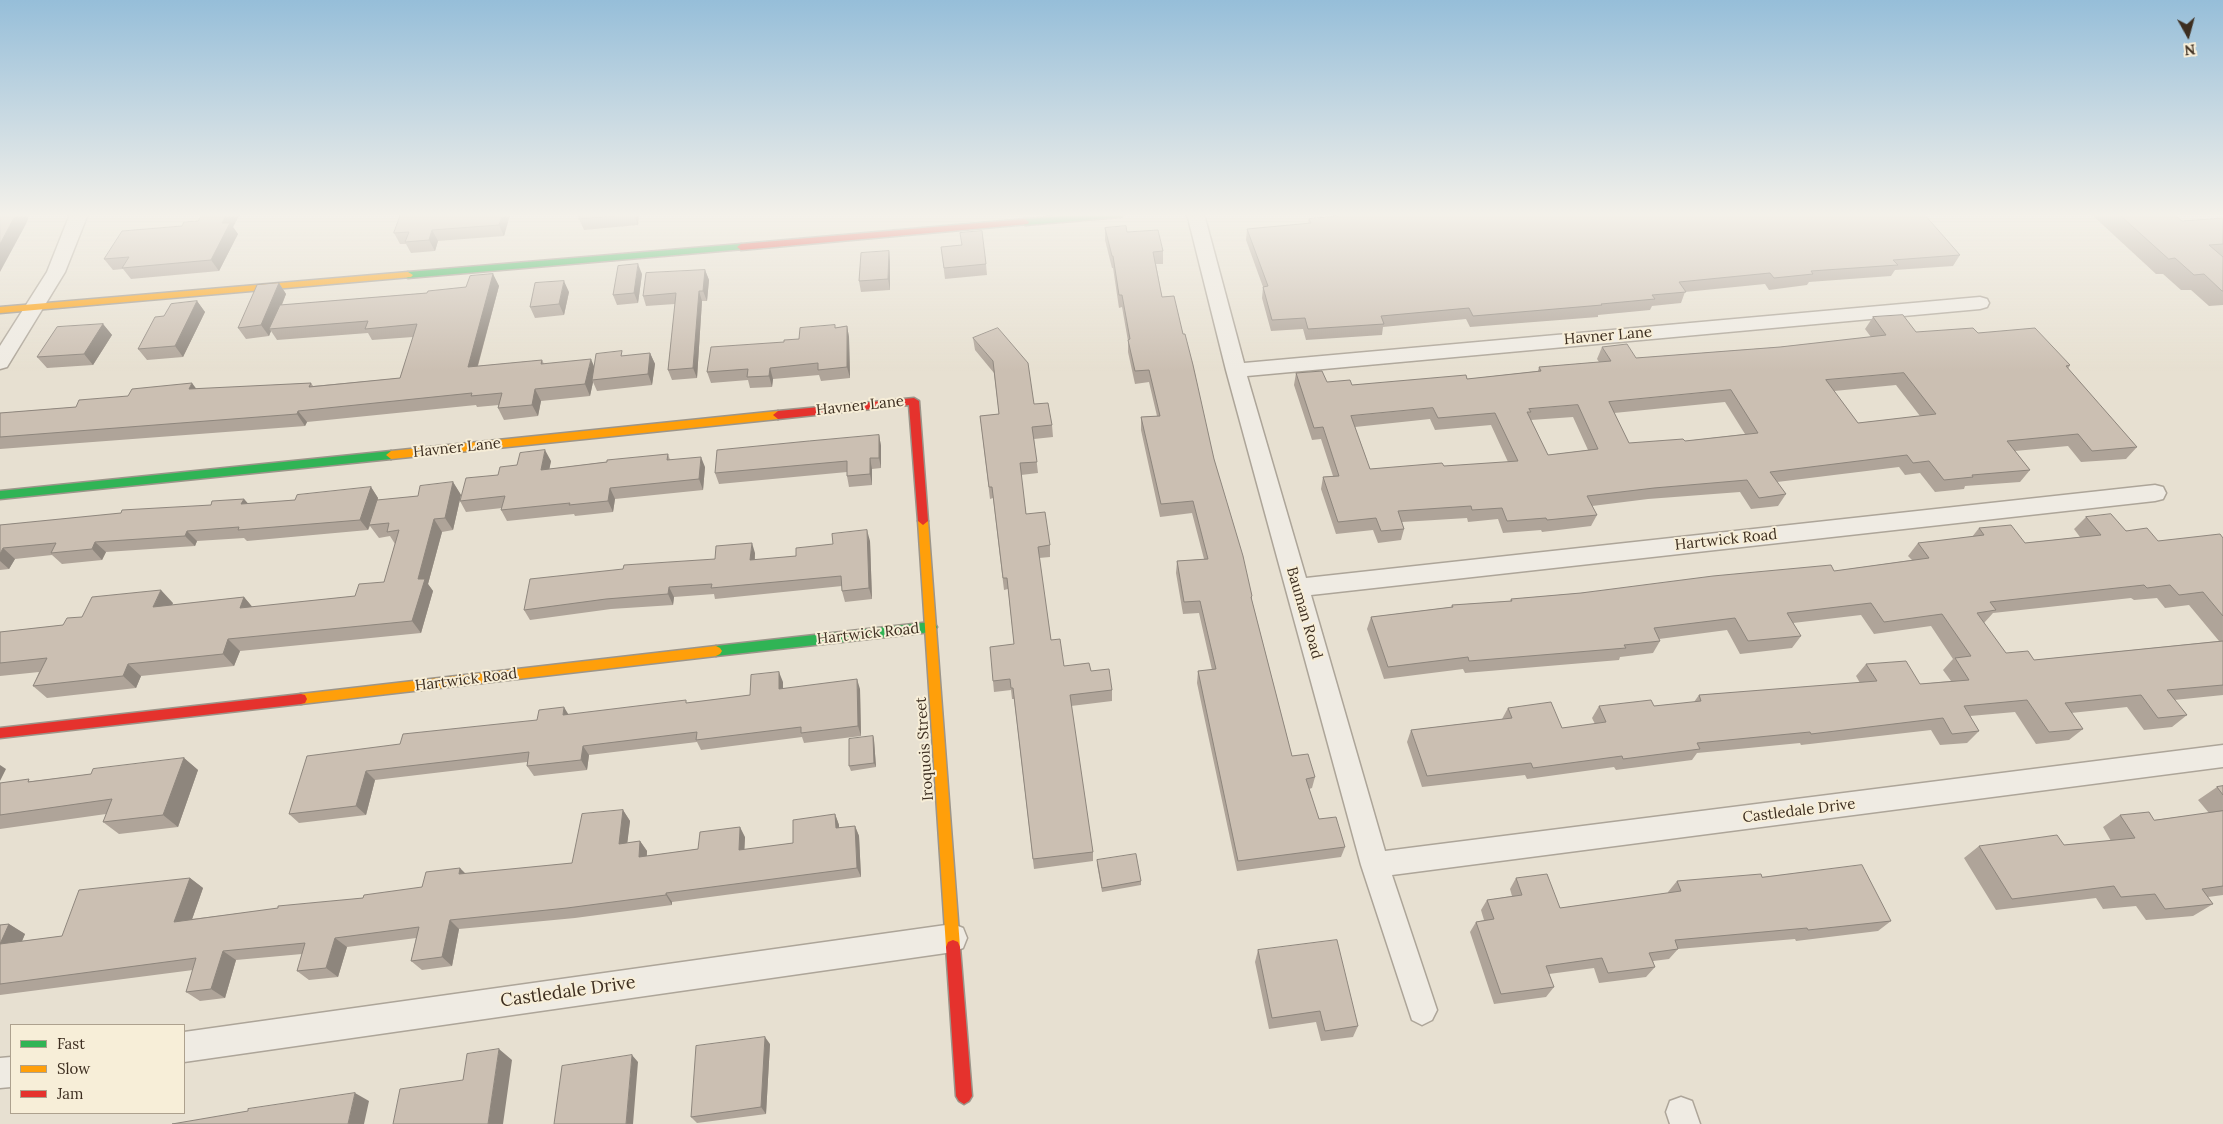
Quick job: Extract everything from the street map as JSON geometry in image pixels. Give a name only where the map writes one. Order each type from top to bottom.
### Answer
[{"type":"street","points":[[0,362],[58,266]]},
{"type":"street","points":[[0,310],[508,266]]},
{"type":"street","name":"Bauman Road","points":[[1209,266],[1236,370],[1375,865],[1422,1010]]},
{"type":"street","name":"Havner Lane","points":[[1236,370],[1980,303]]},
{"type":"street","name":"Havner Lane","points":[[0,495],[914,401]]},
{"type":"street","name":"Iroquois Street","points":[[914,401],[932,627],[964,1096]]},
{"type":"street","name":"Hartwick Road","points":[[1298,588],[2155,493]]},
{"type":"street","name":"Hartwick Road","points":[[0,733],[932,627]]},
{"type":"street","name":"Castledale Drive","points":[[1375,865],[2223,756]]},
{"type":"street","name":"Castledale Drive","points":[[185,1047],[953,938]]},
{"type":"building","points":[[618,266],[638,266],[634,293],[613,295]]},
{"type":"building","points":[[860,266],[888,266],[888,279],[859,281]]},
{"type":"building","points":[[1115,266],[1156,266],[1162,297],[1174,296],[1193,365],[1214,459],[1243,556],[1251,597],[1292,756],[1308,754],[1315,777],[1306,779],[1319,819],[1336,817],[1345,847],[1238,861],[1198,671],[1216,669],[1200,601],[1184,602],[1177,561],[1208,559],[1193,501],[1161,504],[1141,417],[1160,416],[1149,370],[1135,371],[1128,340],[1130,339],[1122,295],[1119,295]]},
{"type":"building","points":[[1261,266],[1877,266],[1811,271],[1813,274],[1774,278],[1770,273],[1679,282],[1686,292],[1652,295],[1655,299],[1602,305],[1473,316],[1469,308],[1381,316],[1384,324],[1308,329],[1305,318],[1272,320],[1263,287],[1268,286]]},
{"type":"building","points":[[2184,266],[2223,266],[2223,291],[2204,274],[2194,275]]},
{"type":"building","points":[[705,270],[703,291],[699,291],[693,368],[668,370],[676,293],[643,296],[646,273]]},
{"type":"building","points":[[493,274],[468,367],[542,360],[541,364],[591,359],[585,384],[535,389],[532,405],[498,408],[502,393],[471,396],[472,393],[298,411],[297,414],[0,437],[0,413],[76,407],[79,400],[128,396],[132,389],[192,383],[189,389],[311,383],[309,387],[400,378],[417,324],[365,329],[368,321],[269,329],[280,305],[427,293],[428,291],[466,287],[470,276]]},
{"type":"building","points":[[564,281],[559,304],[530,307],[535,283]]},
{"type":"building","points":[[279,283],[261,325],[238,328],[257,285]]},
{"type":"building","points":[[197,301],[175,346],[138,349],[155,317],[164,316],[171,304]]},
{"type":"building","points":[[1903,315],[1916,332],[1973,328],[1978,333],[2035,328],[2070,365],[2066,366],[2137,447],[2092,451],[2078,434],[2007,441],[2030,470],[1972,475],[1973,477],[1944,480],[1929,461],[1913,463],[1907,455],[1770,472],[1786,494],[1759,498],[1747,480],[1654,488],[1587,496],[1597,515],[1547,520],[1546,518],[1507,521],[1502,508],[1472,510],[1471,506],[1398,511],[1404,529],[1381,531],[1376,518],[1338,522],[1323,477],[1339,476],[1323,427],[1314,428],[1296,373],[1322,371],[1327,382],[1350,380],[1352,385],[1466,375],[1467,379],[1541,371],[1539,367],[1611,361],[1602,347],[1627,344],[1636,358],[1780,347],[1886,335],[1873,317]],"holes":[[[1904,373],[1936,414],[1858,423],[1826,380]],[[1731,390],[1758,433],[1685,441],[1683,439],[1629,443],[1609,402]],[[1578,405],[1598,449],[1548,455],[1527,412],[1531,412],[1529,409]],[[1433,408],[1438,418],[1495,413],[1518,461],[1444,466],[1442,463],[1370,469],[1351,416]]]},
{"type":"building","points":[[103,324],[84,354],[37,357],[57,327]]},
{"type":"building","points":[[835,325],[835,328],[847,326],[847,367],[818,370],[818,363],[770,368],[769,376],[747,377],[748,369],[707,372],[711,347],[784,342],[784,340],[799,339],[800,328]]},
{"type":"building","points":[[998,328],[1028,363],[1034,404],[1048,403],[1052,425],[1032,427],[1037,462],[1020,463],[1026,514],[1045,512],[1050,545],[1038,547],[1051,640],[1060,639],[1064,666],[1089,663],[1091,671],[1109,669],[1112,690],[1070,695],[1093,852],[1033,859],[1013,688],[1011,688],[1010,679],[993,681],[990,647],[1014,644],[1007,578],[1003,578],[992,487],[989,487],[980,416],[999,414],[993,361],[973,338]]},
{"type":"building","points":[[622,351],[621,356],[650,353],[648,374],[592,380],[596,354]]},
{"type":"building","points":[[879,435],[879,458],[870,458],[870,474],[847,476],[847,461],[715,473],[717,450]]},
{"type":"building","points":[[545,450],[541,470],[607,462],[607,460],[668,454],[667,460],[701,457],[699,479],[610,488],[608,501],[569,505],[570,503],[501,510],[505,496],[460,501],[466,478],[498,475],[500,467],[517,465],[520,453]]},
{"type":"building","points":[[453,482],[445,518],[434,519],[418,579],[425,579],[412,621],[228,639],[223,654],[128,664],[123,676],[33,686],[47,658],[0,663],[0,632],[63,625],[67,618],[82,617],[92,597],[161,590],[153,607],[244,597],[240,608],[355,596],[359,584],[384,582],[399,530],[387,532],[389,523],[369,525],[377,500],[418,496],[420,486]]},
{"type":"building","points":[[371,487],[360,520],[238,530],[239,527],[187,531],[185,536],[95,542],[92,549],[51,553],[56,543],[3,548],[0,554],[0,525],[121,513],[122,510],[211,505],[212,501],[244,499],[241,504],[295,500],[297,495]]},
{"type":"building","points":[[2111,514],[2126,531],[2147,528],[2158,541],[2220,534],[2223,538],[2223,616],[2203,592],[2179,595],[2170,585],[2147,588],[2144,585],[1990,602],[1996,610],[1977,613],[2006,653],[2028,651],[2034,660],[2223,641],[2223,685],[2167,690],[2187,715],[2158,718],[2141,695],[2065,703],[2083,729],[2049,732],[2027,700],[1964,706],[1979,731],[1952,734],[1943,718],[1811,734],[1810,732],[1697,743],[1700,749],[1623,759],[1622,756],[1533,768],[1531,763],[1427,776],[1411,730],[1512,718],[1508,708],[1551,702],[1562,728],[1606,722],[1599,706],[1651,700],[1654,706],[1701,701],[1699,695],[1877,681],[1866,664],[1906,661],[1920,684],[1969,680],[1955,658],[1971,656],[1942,614],[1884,622],[1871,603],[1787,613],[1801,636],[1748,641],[1735,618],[1654,628],[1660,641],[1624,645],[1626,648],[1469,661],[1468,657],[1388,667],[1371,617],[1453,607],[1452,605],[1512,601],[1511,599],[1581,593],[1713,576],[1831,565],[1834,571],[1929,558],[1918,543],[1984,535],[1979,528],[2011,525],[2025,543],[2101,535],[2086,517]]},
{"type":"building","points":[[867,530],[869,588],[842,591],[841,576],[711,588],[712,584],[669,587],[668,594],[606,599],[524,610],[530,579],[623,569],[624,565],[715,559],[716,546],[752,543],[750,560],[796,556],[796,548],[833,544],[832,534]]},
{"type":"building","points":[[779,672],[779,689],[857,679],[858,726],[801,733],[801,727],[696,740],[697,732],[583,746],[581,760],[527,766],[529,752],[366,771],[356,806],[289,814],[307,756],[400,744],[403,734],[537,720],[539,710],[564,707],[563,715],[686,700],[686,703],[750,695],[751,675]]},
{"type":"building","points":[[873,736],[874,763],[849,766],[849,739]]},
{"type":"building","points":[[184,758],[163,815],[103,822],[112,799],[0,815],[0,783],[29,779],[28,782],[91,774],[93,769]]},
{"type":"building","points":[[2223,786],[2223,795],[2217,787]]},
{"type":"building","points":[[623,810],[619,844],[640,841],[639,857],[698,849],[700,832],[740,827],[739,850],[793,843],[793,820],[835,814],[836,828],[855,826],[857,868],[567,908],[450,920],[442,957],[411,961],[419,927],[335,938],[326,968],[297,971],[305,943],[223,951],[211,989],[186,992],[196,958],[0,984],[0,944],[62,936],[79,890],[190,878],[174,922],[278,908],[278,906],[363,898],[364,895],[422,887],[426,872],[460,868],[459,874],[572,863],[582,814]]},
{"type":"building","points":[[2223,811],[2223,886],[2202,889],[2213,904],[2165,909],[2155,894],[2121,897],[2114,886],[2012,899],[1979,846],[2057,835],[2064,845],[2135,838],[2120,815],[2149,812],[2154,820]]},
{"type":"building","points":[[1136,854],[1141,881],[1102,888],[1097,860]]},
{"type":"building","points":[[1862,865],[1891,921],[1808,930],[1807,928],[1675,940],[1678,949],[1649,953],[1655,967],[1608,973],[1602,958],[1546,966],[1554,987],[1501,994],[1476,922],[1494,919],[1487,900],[1522,895],[1516,878],[1547,874],[1560,908],[1681,891],[1677,881],[1761,874],[1762,877]]},
{"type":"building","points":[[9,924],[0,944],[0,925]]},
{"type":"building","points":[[1337,940],[1358,1026],[1325,1031],[1320,1011],[1272,1018],[1258,950]]},
{"type":"building","points":[[765,1037],[761,1107],[691,1117],[696,1046]]},
{"type":"building","points":[[499,1049],[488,1124],[393,1124],[400,1089],[463,1080],[467,1054]]},
{"type":"building","points":[[632,1055],[626,1124],[554,1124],[562,1066]]},
{"type":"building","points":[[355,1093],[348,1124],[172,1124],[248,1111],[248,1109]]},
{"type":"traffic: fast","points":[[408,275],[510,266]]},
{"type":"traffic: fast","points":[[0,495],[391,455]]},
{"type":"traffic: fast","points":[[716,651],[931,627]]},
{"type":"traffic: slow","points":[[0,310],[408,275]]},
{"type":"traffic: slow","points":[[391,455],[778,415]]},
{"type":"traffic: slow","points":[[923,521],[953,947]]},
{"type":"traffic: slow","points":[[301,699],[716,651]]},
{"type":"traffic: jam","points":[[778,415],[914,401],[923,521]]},
{"type":"traffic: jam","points":[[0,733],[301,699]]},
{"type":"traffic: jam","points":[[953,947],[964,1096]]}]
